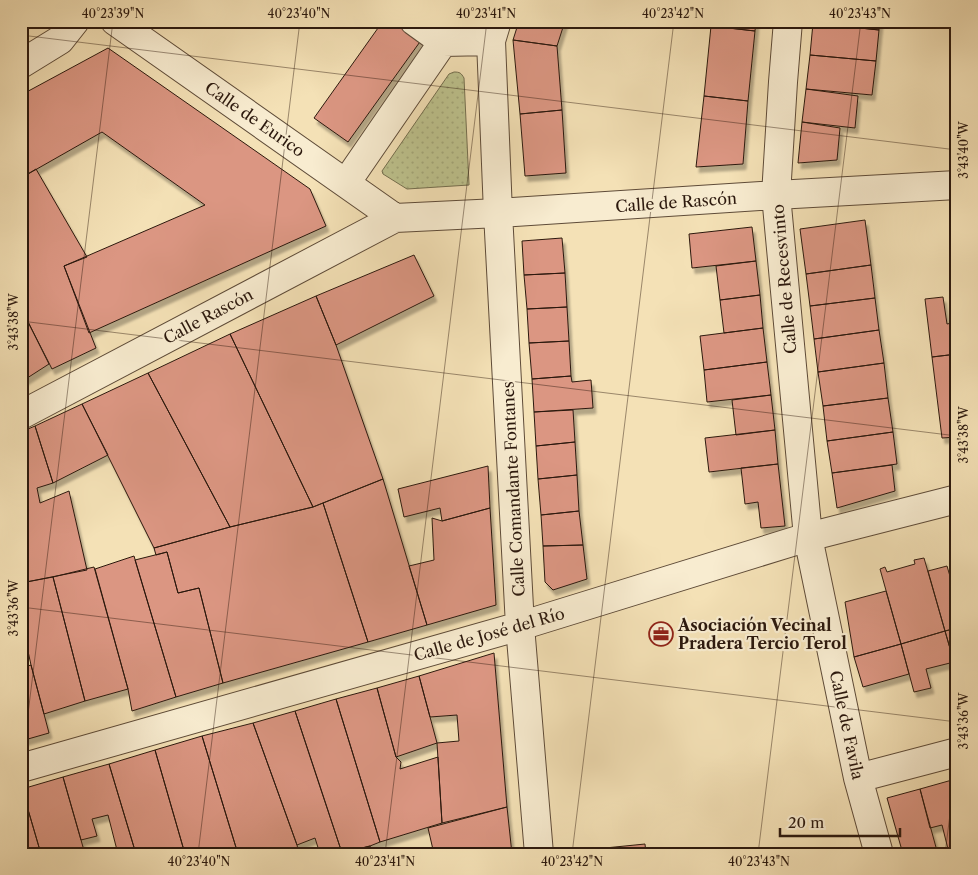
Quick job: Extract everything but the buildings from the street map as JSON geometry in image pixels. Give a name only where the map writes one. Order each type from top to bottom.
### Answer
[{"type":"street","points":[[21,64],[60,40],[75,21]]},
{"type":"street","name":"Calle de Eurico","points":[[115,21],[395,218]]},
{"type":"street","points":[[414,21],[443,42]]},
{"type":"street","name":"Calle de Recesvinto","points":[[788,21],[776,195],[808,537]]},
{"type":"street","points":[[346,183],[443,42],[494,31]]},
{"type":"street","name":"Calle Comandante Fontanes","points":[[494,31],[498,213],[520,626],[539,854]]},
{"type":"street","name":"Calle de Rascón","points":[[395,218],[957,185]]},
{"type":"street","name":"Calle Rascón","points":[[21,415],[395,218]]},
{"type":"street","name":"Calle de José del Río","points":[[21,768],[520,626],[808,537],[957,499]]},
{"type":"street","name":"Calle de Favila","points":[[808,537],[858,778],[879,854]]},
{"type":"street","points":[[858,778],[957,752]]},
{"type":"green space","points":[[454,72],[460,73],[464,78],[469,185],[407,189],[383,174],[382,171],[449,74]]},
{"type":"place","name":"Asociación Vecinal Pradera Tercio Terol","points":[[661,634]]}]
